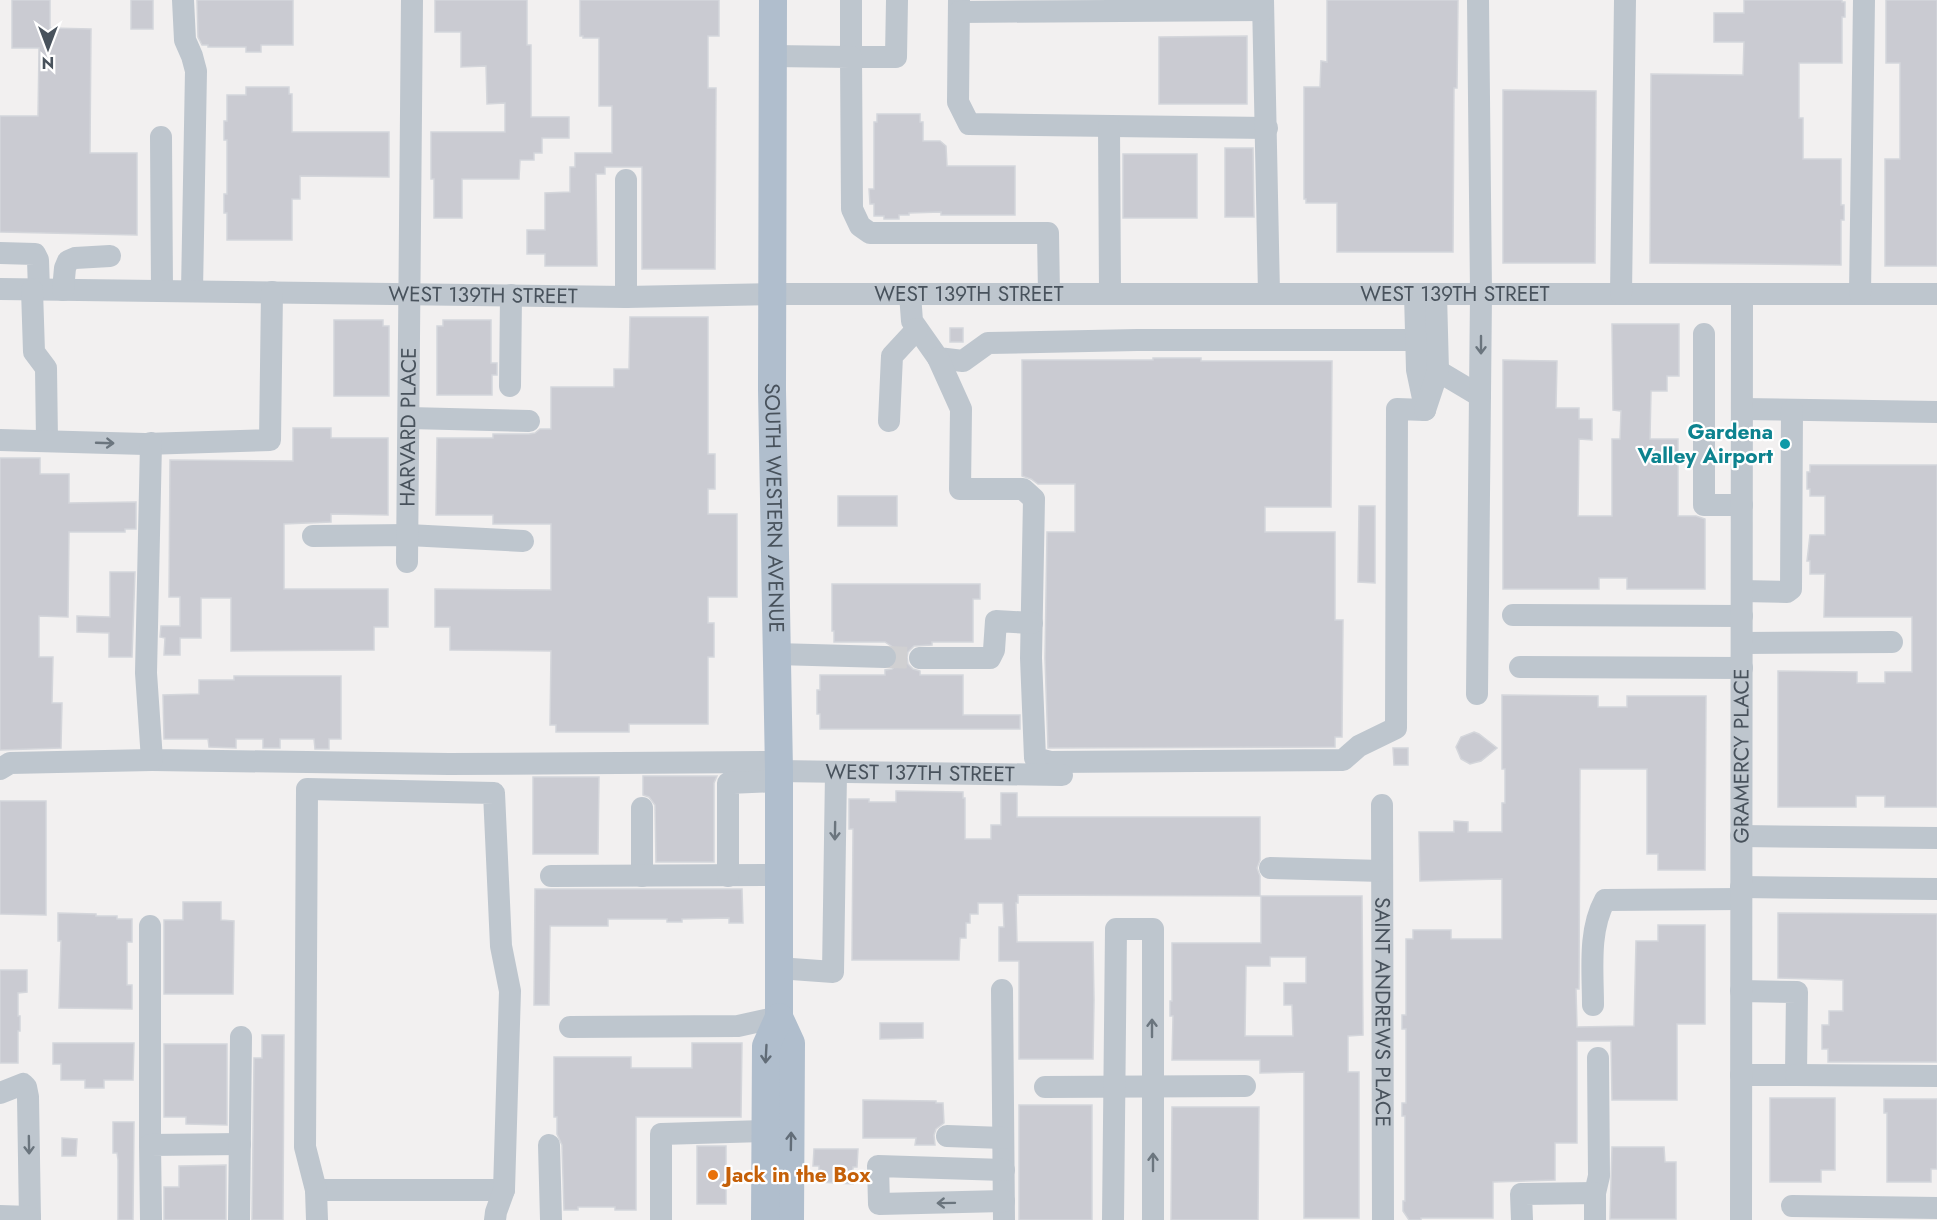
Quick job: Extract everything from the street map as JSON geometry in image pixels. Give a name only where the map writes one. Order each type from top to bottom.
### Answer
[{"type":"main road","name":"SOUTH WESTERN AVENUE","points":[[772,0],[772,294],[779,875],[778,968],[779,1017],[791,1043],[790,1220]]},
{"type":"main road","name":"SOUTH WESTERN AVENUE","points":[[765,1220],[766,1046],[779,1017]]},
{"type":"street","points":[[183,0],[184,31],[196,71],[192,291]]},
{"type":"street","name":"HARVARD PLACE","points":[[407,562],[412,0]]},
{"type":"street","points":[[851,0],[852,209],[860,226],[870,232],[1048,232],[1049,294]]},
{"type":"street","points":[[772,56],[896,57],[897,0]]},
{"type":"street","points":[[1477,694],[1481,294],[1478,0]]},
{"type":"street","points":[[1621,294],[1625,0]]},
{"type":"street","points":[[1860,294],[1864,0]]},
{"type":"street","points":[[1267,128],[969,124],[958,102],[959,6],[1263,5],[1267,128],[1269,294]]},
{"type":"street","points":[[1109,126],[1110,294]]},
{"type":"street","points":[[161,137],[162,291]]},
{"type":"street","points":[[626,180],[626,297]]},
{"type":"street","points":[[0,253],[35,254],[38,260],[34,352],[55,368],[47,441]]},
{"type":"street","points":[[63,290],[68,261],[75,258],[110,256]]},
{"type":"street","name":"WEST 139TH STREET","points":[[0,290],[626,297],[772,294],[1937,294]]},
{"type":"street","points":[[0,440],[151,443],[270,440],[272,292]]},
{"type":"street","points":[[910,294],[912,321],[938,358],[961,409],[960,489],[1023,489],[1034,499],[1031,658],[1035,758],[1050,762],[1343,760],[1359,746],[1396,728],[1397,409],[1425,410]]},
{"type":"street","points":[[1425,410],[1438,371],[1427,340],[1426,294]]},
{"type":"street","name":"GRAMERCY PLACE","points":[[1741,1220],[1742,294]]},
{"type":"street","points":[[510,386],[511,295]]},
{"type":"street","points":[[889,421],[892,356],[917,329]]},
{"type":"street","points":[[1704,334],[1704,505],[1742,505]]},
{"type":"street","points":[[938,358],[963,361],[988,343],[1137,340],[1427,340]]},
{"type":"street","points":[[1425,410],[1416,370],[1427,340]]},
{"type":"street","points":[[1438,371],[1480,396]]},
{"type":"street","points":[[1742,591],[1787,592],[1791,589],[1792,410]]},
{"type":"street","points":[[1705,415],[1792,410],[1937,412]]},
{"type":"street","points":[[409,418],[530,420]]},
{"type":"street","points":[[151,443],[147,673],[152,760]]},
{"type":"street","points":[[313,536],[408,535],[524,541]]},
{"type":"street","points":[[1513,615],[1742,616]]},
{"type":"street","points":[[920,658],[990,658],[994,650],[996,621],[1032,623]]},
{"type":"street","points":[[1742,643],[1892,642]]},
{"type":"street","points":[[776,654],[885,657]]},
{"type":"street","points":[[1520,667],[1742,668]]},
{"type":"street","points":[[0,769],[10,763],[152,760],[778,771]]},
{"type":"street","points":[[728,876],[728,783],[778,771]]},
{"type":"street","name":"WEST 137TH STREET","points":[[778,771],[1062,775]]},
{"type":"street","points":[[778,968],[833,972],[836,773]]},
{"type":"street","points":[[317,1220],[316,1190],[305,1147],[307,789],[494,793],[501,946],[510,991],[504,1190],[495,1220]]},
{"type":"street","name":"SAINT ANDREWS PLACE","points":[[1382,805],[1383,1220]]},
{"type":"street","points":[[642,808],[642,876]]},
{"type":"street","points":[[1741,836],[1937,838]]},
{"type":"street","points":[[1270,868],[1382,870]]},
{"type":"street","points":[[551,876],[779,875]]},
{"type":"street","points":[[1593,1005],[1593,948],[1599,914],[1605,900],[1741,893],[1937,889]]},
{"type":"street","points":[[150,926],[151,1220]]},
{"type":"street","points":[[1113,1220],[1116,929],[1153,929],[1153,1220]]},
{"type":"street","points":[[1002,990],[1004,1138],[1004,1170],[1004,1211],[879,1204],[878,1166],[1004,1170]]},
{"type":"street","points":[[1741,991],[1797,992],[1796,1075]]},
{"type":"street","points":[[570,1027],[738,1026],[779,1017]]},
{"type":"street","points":[[239,1220],[241,1036]]},
{"type":"street","points":[[1595,1220],[1595,1193],[1599,1176],[1598,1058]]},
{"type":"street","points":[[1741,1075],[1937,1076]]},
{"type":"street","points":[[0,1093],[23,1084],[26,1087],[30,1219],[0,1216]]},
{"type":"street","points":[[1045,1087],[1245,1086]]},
{"type":"street","points":[[661,1220],[662,1134],[766,1131]]},
{"type":"street","points":[[947,1137],[1004,1138]]},
{"type":"street","points":[[150,1145],[240,1144]]},
{"type":"street","points":[[549,1145],[551,1220]]},
{"type":"street","points":[[316,1190],[504,1190]]},
{"type":"street","points":[[1522,1220],[1521,1194],[1595,1193]]},
{"type":"street","points":[[1792,1206],[1857,1214],[1937,1208]]},
{"type":"building","points":[[12,0],[50,0],[50,28],[91,29],[90,153],[137,153],[137,235],[0,232],[0,116],[38,116],[39,48],[12,48]]},
{"type":"building","points":[[131,0],[153,0],[153,29],[131,29]]},
{"type":"building","points":[[197,0],[293,0],[293,45],[261,45],[261,52],[246,52],[246,47],[202,45],[198,37]]},
{"type":"building","points":[[435,0],[527,0],[527,45],[531,45],[531,117],[569,117],[569,138],[542,138],[542,153],[534,153],[534,160],[520,160],[519,179],[462,179],[462,218],[434,218],[431,132],[505,132],[505,103],[487,104],[486,66],[461,67],[461,32],[435,32]]},
{"type":"building","points":[[580,0],[719,0],[719,36],[708,36],[708,88],[716,88],[715,269],[642,269],[642,167],[605,167],[605,174],[596,174],[597,266],[545,266],[545,254],[527,254],[527,230],[545,230],[545,193],[570,192],[570,167],[575,167],[575,153],[612,153],[612,106],[599,106],[599,38],[580,36]]},
{"type":"building","points":[[1327,0],[1458,0],[1457,88],[1454,88],[1453,252],[1337,252],[1337,203],[1306,203],[1304,199],[1304,87],[1320,87],[1321,61],[1327,62]]},
{"type":"building","points":[[1744,0],[1842,0],[1845,2],[1845,17],[1842,17],[1842,63],[1799,63],[1799,118],[1803,118],[1803,159],[1841,159],[1841,205],[1844,205],[1844,220],[1841,220],[1841,265],[1650,263],[1651,74],[1743,75],[1744,42],[1714,42],[1714,13],[1744,13]]},
{"type":"building","points":[[1886,0],[1937,0],[1937,266],[1885,266],[1885,159],[1900,159],[1900,63],[1886,63]]},
{"type":"building","points":[[1247,36],[1247,104],[1159,104],[1159,37]]},
{"type":"building","points":[[246,87],[289,87],[289,94],[292,94],[292,132],[389,132],[389,177],[300,176],[300,199],[292,199],[292,240],[227,240],[224,194],[227,194],[227,140],[224,140],[224,121],[227,121],[227,95],[246,95]]},
{"type":"building","points":[[1503,90],[1596,91],[1595,263],[1503,263]]},
{"type":"building","points":[[877,114],[920,114],[920,122],[923,122],[923,141],[940,141],[946,146],[947,166],[1015,166],[1015,215],[941,215],[941,212],[909,213],[909,215],[899,215],[899,219],[874,216],[874,204],[870,204],[869,189],[874,189],[874,122],[877,122]]},
{"type":"building","points":[[1225,148],[1253,148],[1254,217],[1225,217]]},
{"type":"building","points":[[1123,154],[1197,154],[1197,218],[1123,218]]},
{"type":"building","points":[[630,317],[708,317],[708,454],[715,454],[715,489],[708,489],[708,514],[737,514],[737,597],[708,597],[708,623],[714,623],[714,657],[708,657],[708,724],[629,724],[629,732],[556,732],[556,725],[550,725],[551,651],[450,650],[450,627],[435,627],[435,589],[551,590],[551,524],[493,524],[493,515],[436,515],[437,438],[493,438],[493,434],[529,434],[540,429],[551,429],[551,387],[614,387],[614,369],[629,369]]},
{"type":"building","points":[[334,320],[383,320],[383,326],[389,326],[389,396],[334,396]]},
{"type":"building","points":[[443,320],[491,320],[491,363],[497,363],[497,375],[492,375],[492,395],[437,395],[437,326],[443,326]]},
{"type":"building","points":[[1612,324],[1679,324],[1679,376],[1667,376],[1667,391],[1651,391],[1650,439],[1678,439],[1678,516],[1696,516],[1705,519],[1705,589],[1627,589],[1627,578],[1599,578],[1599,589],[1503,589],[1503,360],[1557,361],[1556,408],[1579,408],[1579,419],[1592,419],[1592,440],[1579,439],[1578,516],[1612,516],[1612,439],[1620,439],[1621,411],[1613,410]]},
{"type":"building","points":[[950,328],[963,328],[963,342],[950,342]]},
{"type":"building","points":[[1153,358],[1201,358],[1201,361],[1332,361],[1331,507],[1265,507],[1265,532],[1335,532],[1335,620],[1343,620],[1342,737],[1335,737],[1335,747],[1048,748],[1045,658],[1047,532],[1075,532],[1075,484],[1038,484],[1022,476],[1022,360],[1153,360]]},
{"type":"building","points":[[293,428],[331,428],[331,438],[388,438],[388,515],[331,514],[331,522],[284,524],[284,589],[388,589],[388,627],[374,627],[374,650],[231,651],[231,598],[201,598],[201,638],[180,638],[180,655],[164,655],[165,638],[160,637],[161,626],[180,626],[180,597],[169,597],[170,460],[293,461]]},
{"type":"building","points":[[0,458],[40,458],[40,474],[69,474],[69,503],[136,502],[136,529],[125,529],[125,532],[69,532],[68,617],[39,616],[39,657],[53,657],[52,703],[62,703],[61,748],[0,750]]},
{"type":"building","points":[[1810,465],[1937,465],[1937,807],[1885,807],[1885,796],[1856,796],[1856,807],[1778,807],[1778,671],[1857,672],[1857,683],[1885,683],[1885,672],[1912,672],[1912,617],[1824,617],[1825,574],[1810,574],[1810,561],[1807,561],[1810,535],[1825,535],[1825,496],[1810,496],[1810,489],[1807,489],[1807,472],[1810,472]]},
{"type":"building","points":[[838,496],[897,496],[897,526],[838,526]]},
{"type":"building","points":[[1359,506],[1375,506],[1375,583],[1358,582]]},
{"type":"building","points":[[110,572],[135,572],[132,657],[109,657],[109,633],[77,632],[77,616],[110,617]]},
{"type":"building","points":[[832,584],[980,584],[980,599],[973,599],[973,642],[932,642],[932,645],[914,646],[908,652],[908,664],[920,671],[920,675],[963,675],[963,715],[1020,715],[1020,729],[820,729],[820,714],[817,714],[817,690],[820,690],[820,675],[885,675],[885,670],[892,669],[898,658],[897,650],[885,642],[834,642]]},
{"type":"building","points":[[234,676],[341,676],[341,739],[329,739],[329,749],[315,749],[314,739],[280,739],[280,748],[263,748],[263,739],[236,739],[236,748],[209,747],[208,739],[164,739],[163,695],[199,694],[199,680],[234,680]]},
{"type":"building","points":[[1502,695],[1598,696],[1598,707],[1627,707],[1627,696],[1706,696],[1705,870],[1658,870],[1658,854],[1647,854],[1647,769],[1580,769],[1579,989],[1576,989],[1577,1027],[1634,1026],[1636,941],[1658,941],[1658,925],[1705,925],[1705,1024],[1677,1024],[1677,1100],[1612,1100],[1611,1041],[1577,1041],[1577,1143],[1555,1143],[1555,1180],[1493,1182],[1493,1218],[1409,1220],[1403,1211],[1405,1116],[1402,1116],[1402,1103],[1406,1103],[1406,1029],[1402,1029],[1402,1015],[1406,1015],[1406,939],[1413,939],[1413,930],[1451,930],[1451,939],[1502,939],[1502,879],[1420,881],[1419,832],[1454,832],[1454,821],[1468,822],[1468,832],[1502,832],[1505,769],[1502,769]]},
{"type":"building","points":[[1474,732],[1497,748],[1481,761],[1470,764],[1461,759],[1456,747],[1461,737]]},
{"type":"building","points":[[1393,748],[1408,748],[1408,765],[1394,765]]},
{"type":"building","points":[[643,776],[717,776],[714,783],[714,862],[656,862],[655,805],[649,797],[643,795]]},
{"type":"building","points":[[533,777],[599,777],[598,854],[533,854]]},
{"type":"building","points":[[896,791],[963,792],[965,839],[991,839],[991,825],[1001,825],[1001,793],[1017,793],[1017,817],[1260,817],[1260,860],[1257,868],[1260,876],[1260,896],[1018,895],[1018,903],[1016,903],[1017,942],[1093,942],[1094,1000],[1093,1059],[1019,1059],[1019,961],[999,961],[999,927],[1004,927],[1003,903],[978,903],[978,914],[970,914],[970,923],[966,923],[966,938],[960,938],[959,960],[852,960],[853,829],[849,829],[849,799],[896,802]]},
{"type":"building","points":[[0,801],[46,801],[46,915],[0,914]]},
{"type":"building","points":[[535,889],[742,889],[743,923],[729,923],[729,918],[682,919],[682,922],[667,922],[667,919],[608,919],[608,926],[550,926],[549,1005],[534,1005]]},
{"type":"building","points":[[1261,896],[1362,896],[1363,1035],[1348,1036],[1348,1072],[1359,1072],[1359,1218],[1304,1218],[1304,1072],[1260,1073],[1260,1060],[1172,1060],[1173,1016],[1170,1016],[1170,1001],[1172,1001],[1172,943],[1261,943]],"holes":[[[1270,957],[1306,957],[1306,983],[1284,983],[1284,1005],[1292,1005],[1293,1036],[1245,1036],[1246,966],[1270,966]]]},
{"type":"building","points":[[183,902],[221,902],[221,920],[234,921],[233,994],[164,994],[164,920],[183,920]]},
{"type":"building","points":[[58,913],[96,914],[96,916],[117,916],[117,919],[132,919],[132,942],[127,942],[127,985],[132,985],[132,1009],[59,1008],[61,941],[58,941]]},
{"type":"building","points":[[1778,913],[1937,914],[1937,1062],[1828,1062],[1828,1049],[1822,1049],[1822,1025],[1829,1025],[1829,1011],[1843,1011],[1843,980],[1778,978]]},
{"type":"building","points":[[0,970],[27,970],[27,992],[18,993],[20,1031],[18,1031],[18,1063],[0,1063]]},
{"type":"building","points":[[880,1023],[923,1023],[923,1038],[880,1039]]},
{"type":"building","points":[[262,1035],[284,1035],[283,1220],[252,1220],[254,1058],[262,1058]]},
{"type":"building","points":[[53,1043],[134,1043],[133,1080],[104,1080],[104,1088],[85,1088],[85,1080],[61,1080],[61,1064],[53,1064]]},
{"type":"building","points":[[692,1043],[742,1043],[741,1117],[636,1117],[636,1210],[615,1210],[615,1207],[578,1207],[578,1210],[564,1210],[562,1145],[557,1134],[557,1117],[554,1117],[554,1057],[631,1057],[631,1068],[692,1068]]},
{"type":"building","points":[[164,1044],[227,1044],[227,1125],[186,1124],[186,1117],[164,1117]]},
{"type":"building","points":[[1770,1098],[1835,1098],[1835,1170],[1821,1170],[1821,1182],[1770,1182]]},
{"type":"building","points":[[1884,1099],[1937,1099],[1937,1169],[1931,1169],[1931,1182],[1887,1182],[1887,1113],[1884,1113]]},
{"type":"building","points":[[863,1100],[943,1103],[944,1123],[936,1129],[935,1145],[915,1145],[916,1138],[863,1138]]},
{"type":"building","points":[[1019,1105],[1092,1105],[1092,1220],[1019,1220]]},
{"type":"building","points":[[1172,1107],[1259,1107],[1258,1220],[1171,1220]]},
{"type":"building","points":[[113,1122],[134,1122],[133,1220],[118,1220],[118,1160],[117,1153],[113,1153]]},
{"type":"building","points":[[62,1138],[77,1139],[76,1156],[62,1156]]},
{"type":"building","name":"Jack in the Box","points":[[697,1146],[726,1146],[726,1204],[697,1204]]},
{"type":"building","points":[[1612,1147],[1664,1147],[1665,1162],[1676,1162],[1676,1219],[1610,1219]]},
{"type":"building","points":[[814,1149],[858,1149],[857,1167],[853,1167],[853,1184],[819,1182],[819,1166],[813,1166]]},
{"type":"building","points":[[226,1165],[226,1220],[164,1220],[164,1187],[179,1187],[179,1166]]},
{"type":"tunnel","points":[[885,657],[920,658]]},
{"type":"place","name":"Gardena Valley Airport","points":[[1785,444]]},
{"type":"place","name":"Jack in the Box","points":[[713,1175]]}]
